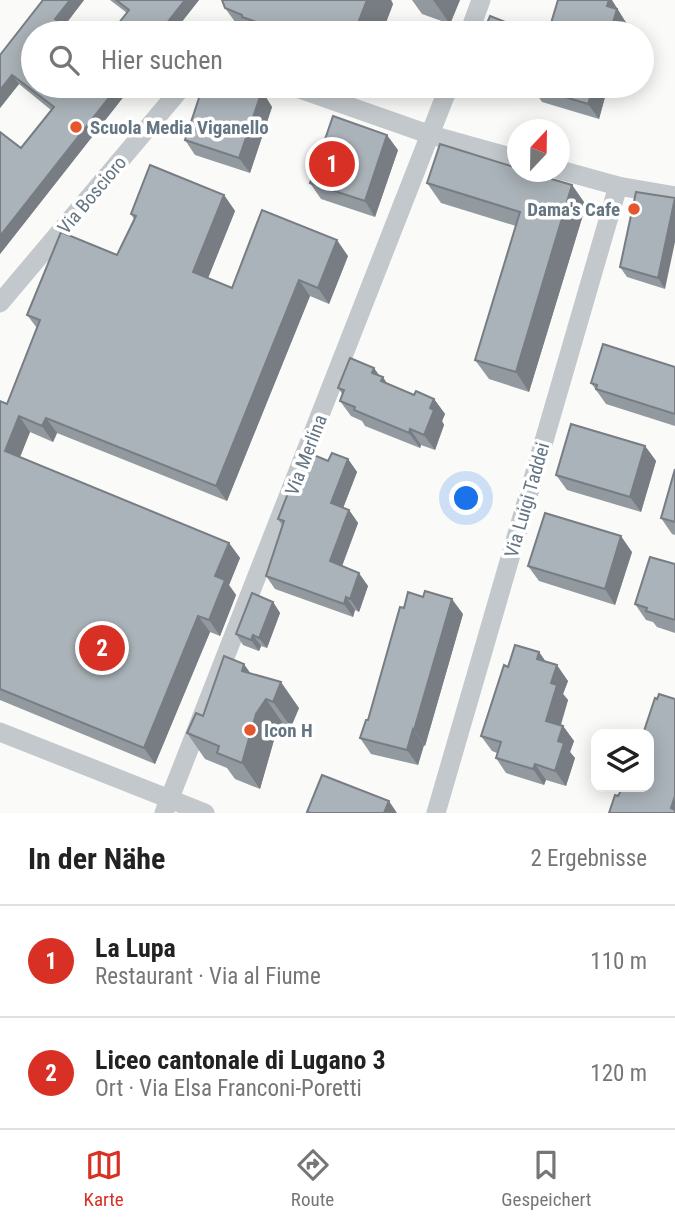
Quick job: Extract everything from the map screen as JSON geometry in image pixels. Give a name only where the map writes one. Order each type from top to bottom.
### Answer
[{"type":"street","points":[[473,21],[481,0]]},
{"type":"street","name":"Via Boscioro","points":[[0,303],[173,98]]},
{"type":"street","points":[[325,98],[431,135],[507,156]]},
{"type":"street","name":"Via Merlina","points":[[167,806],[445,98]]},
{"type":"street","points":[[570,173],[618,186],[675,196]]},
{"type":"street","name":"Via Luigi Taddei","points":[[436,813],[618,186]]},
{"type":"street","points":[[0,732],[167,806],[205,813]]},
{"type":"building","points":[[43,0],[70,0],[55,19],[58,21],[27,21]]},
{"type":"building","points":[[116,0],[185,0],[168,21],[120,21],[129,10]]},
{"type":"building","points":[[222,0],[367,0],[359,21],[253,21],[225,8]]},
{"type":"building","points":[[558,0],[609,0],[607,6],[617,9],[614,21],[552,21]]},
{"type":"building","points":[[490,16],[503,21],[488,21]]},
{"type":"building","points":[[21,28],[21,82],[12,75],[0,90],[0,55]]},
{"type":"building","points":[[42,98],[109,98],[0,236],[0,132],[21,148],[54,107]]},
{"type":"building","points":[[199,98],[260,98],[239,158],[185,140]]},
{"type":"building","points":[[568,98],[590,98],[588,104]]},
{"type":"building","points":[[333,116],[387,135],[365,201],[310,183]]},
{"type":"building","points":[[440,144],[507,165],[507,182],[562,182],[572,185],[516,372],[475,360],[520,212],[427,183]]},
{"type":"building","points":[[150,165],[224,195],[193,272],[232,288],[262,210],[337,240],[318,288],[299,280],[216,486],[46,418],[42,426],[19,416],[5,451],[229,543],[215,576],[225,580],[209,620],[198,616],[144,748],[0,689],[0,401],[7,404],[40,320],[27,315],[61,232],[117,255],[136,216],[131,214]]},
{"type":"building","points":[[636,192],[675,198],[658,278],[620,267]]},
{"type":"building","points":[[603,344],[675,367],[675,414],[596,389],[597,385],[591,383]]},
{"type":"building","points":[[350,358],[374,368],[372,373],[383,377],[381,381],[414,395],[416,391],[434,399],[430,408],[434,410],[424,435],[410,429],[409,433],[354,410],[355,407],[340,401],[344,390],[338,388]]},
{"type":"building","points":[[571,424],[645,446],[630,497],[556,475]]},
{"type":"building","points":[[309,453],[328,461],[332,453],[348,459],[331,503],[349,510],[330,561],[359,573],[350,599],[346,597],[344,604],[266,576],[284,521],[278,519],[290,488],[295,490]]},
{"type":"building","points":[[675,469],[675,522],[661,518]]},
{"type":"building","points":[[545,513],[621,536],[605,589],[528,566]]},
{"type":"building","points":[[650,557],[675,564],[675,620],[646,611],[647,608],[635,604]]},
{"type":"building","points":[[425,591],[452,599],[407,750],[360,738],[368,720],[400,607],[404,608],[408,592],[423,597]]},
{"type":"building","points":[[252,593],[273,602],[259,638],[253,635],[251,640],[236,634]]},
{"type":"building","points":[[515,645],[539,652],[537,659],[557,665],[551,683],[557,685],[546,721],[563,726],[558,741],[564,743],[555,771],[535,764],[533,769],[496,758],[501,742],[481,736],[504,665],[508,667]]},
{"type":"building","points":[[224,656],[244,664],[242,671],[281,682],[273,702],[266,699],[256,714],[242,763],[217,753],[219,746],[187,733],[196,713],[203,716]]},
{"type":"building","points":[[659,694],[675,699],[675,796],[671,808],[675,813],[609,813],[615,795],[618,796],[620,792],[654,792],[654,729],[645,729],[655,698],[657,699]]},
{"type":"building","points":[[322,775],[389,801],[384,813],[307,812]]},
{"type":"place","name":"Scuola Media Viganello","points":[[76,127]]},
{"type":"place","name":"La Lupa","points":[[332,164]]},
{"type":"place","name":"Dama's Cafe","points":[[634,209]]},
{"type":"place","name":"Liceo cantonale di Lugano 3","points":[[102,648]]},
{"type":"place","name":"Icon H","points":[[250,730]]}]
